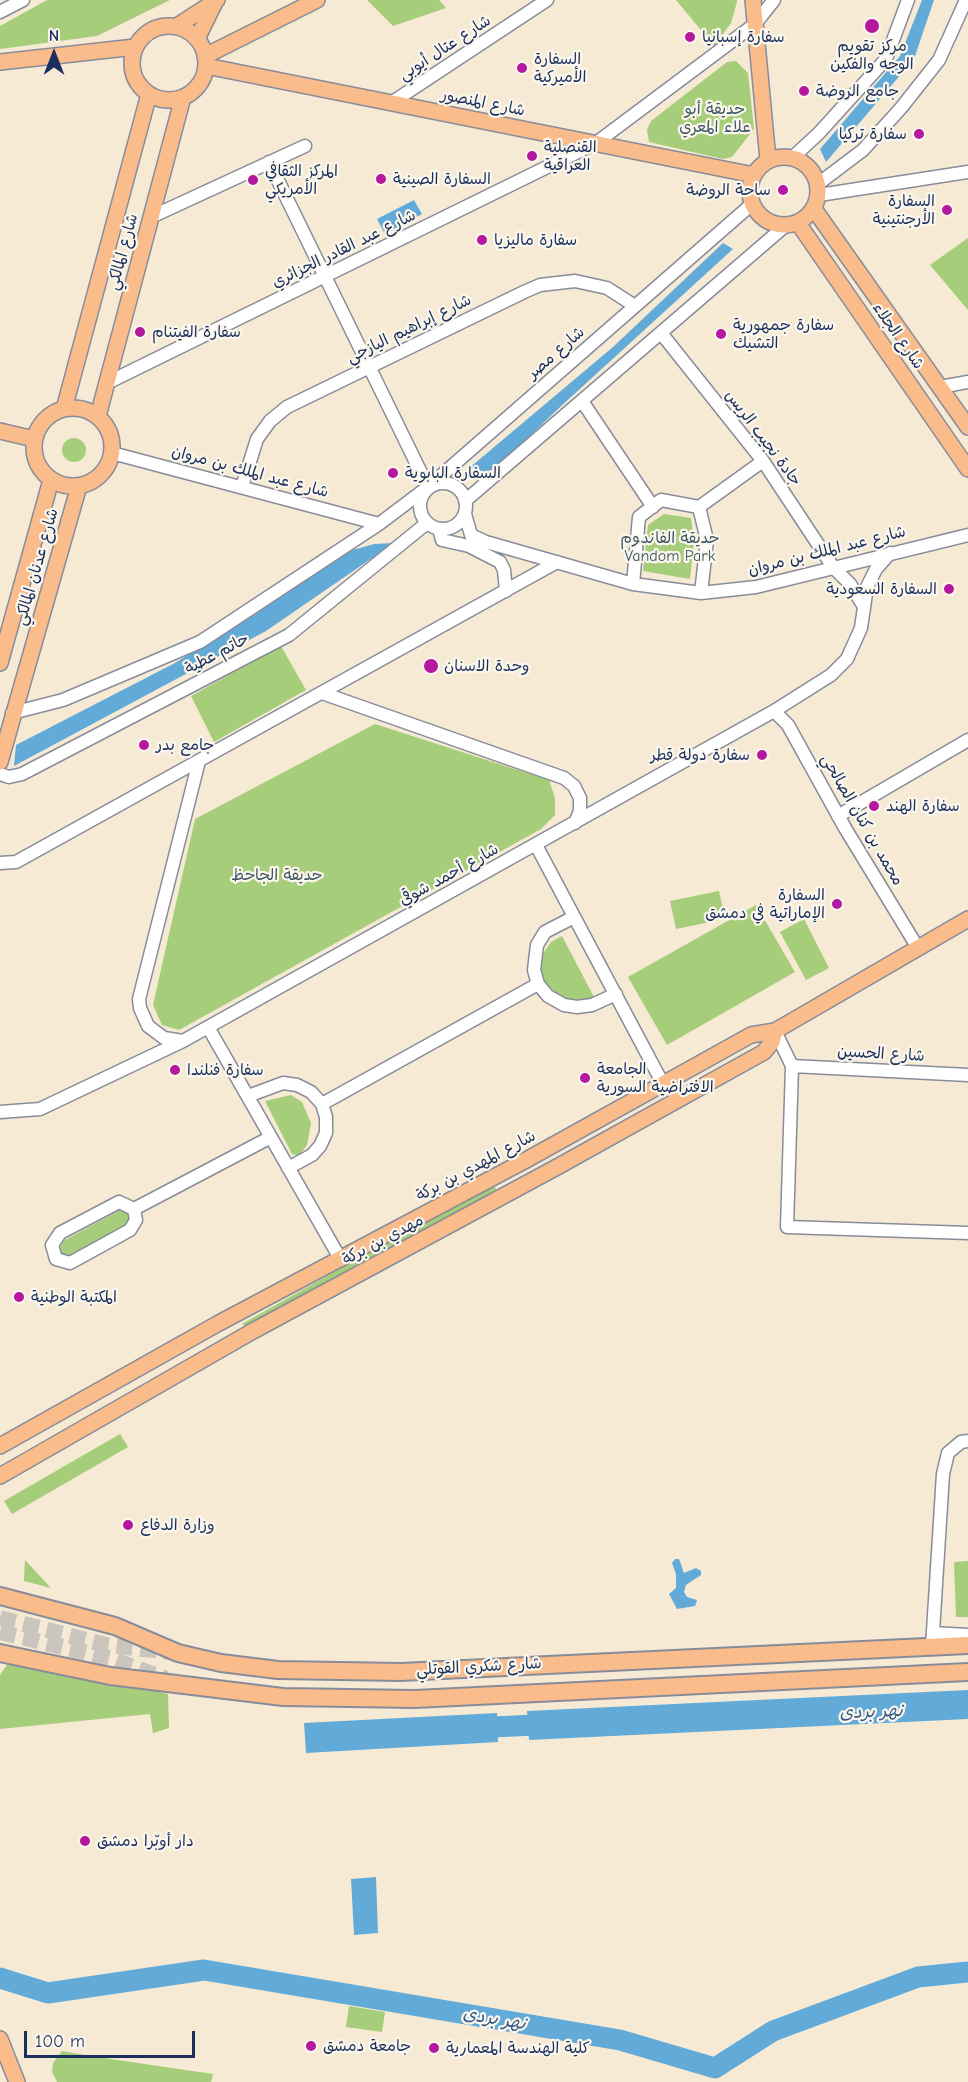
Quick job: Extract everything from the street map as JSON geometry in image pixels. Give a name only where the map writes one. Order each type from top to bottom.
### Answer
[{"type":"highway","name":"شارع شكري القوتلي","points":[[0,1596],[115,1626],[178,1653],[221,1663],[279,1670],[401,1672],[932,1640],[968,1646]]},
{"type":"highway","name":"شارع شكري القوتلي","points":[[1,1655],[110,1676],[283,1697],[415,1700],[968,1672]]},
{"type":"main road","points":[[206,61],[317,0]]},
{"type":"main road","points":[[753,0],[768,160]]},
{"type":"main road","points":[[197,39],[216,1]]},
{"type":"main road","points":[[177,26],[197,39],[206,61],[199,85],[183,97],[172,100],[149,94],[138,84],[131,65],[135,47],[147,33],[156,28],[177,26],[216,1]]},
{"type":"main road","points":[[0,62],[135,47]]},
{"type":"main road","name":"شارع المنصور","points":[[206,61],[391,103],[754,175]]},
{"type":"main road","name":"شارع المالكي","points":[[64,409],[149,94]]},
{"type":"main road","name":"شارع المالكي","points":[[98,416],[183,97]]},
{"type":"main road","points":[[792,158],[809,167],[817,196],[792,225],[765,220],[752,204],[750,184],[754,175],[768,160],[792,158]]},
{"type":"main road","name":"شارع الجلاء","points":[[817,196],[968,427]]},
{"type":"main road","name":"شارع الجلاء","points":[[792,225],[968,469]]},
{"type":"main road","points":[[64,409],[87,410],[98,416],[107,427],[112,439],[112,453],[101,475],[79,486],[69,486],[51,480],[36,462],[34,439],[44,420],[64,409]]},
{"type":"main road","points":[[0,431],[34,439]]},
{"type":"main road","name":"شارع عدنان المالكي","points":[[0,663],[51,480]]},
{"type":"main road","name":"شارع عدنان المالكي","points":[[0,762],[12,713],[79,486]]},
{"type":"main road","name":"شارع المهدي بن بركة","points":[[0,1446],[219,1323],[549,1148],[751,1035],[775,1031],[968,919]]},
{"type":"main road","name":"مهدي بن بركة","points":[[0,1476],[253,1331],[764,1052],[772,1042],[775,1031]]},
{"type":"main road","points":[[549,1148],[555,1156],[557,1167]]},
{"type":"main road","points":[[528,1159],[530,1169],[536,1178]]},
{"type":"main road","points":[[0,2039],[17,2082]]},
{"type":"street","points":[[0,12],[23,0]]},
{"type":"street","name":"شارع عتال أيوبي","points":[[391,103],[547,0]]},
{"type":"street","name":"شارع عبد القادر الجزائري","points":[[107,383],[596,143],[755,24],[774,0]]},
{"type":"street","points":[[792,158],[819,133],[886,59],[908,0]]},
{"type":"street","points":[[817,196],[901,108],[939,60],[966,0]]},
{"type":"street","points":[[151,217],[305,146]]},
{"type":"street","points":[[269,162],[428,488]]},
{"type":"street","points":[[817,196],[967,173]]},
{"type":"street","name":"شارع مصر","points":[[379,524],[428,488],[752,204]]},
{"type":"street","points":[[433,526],[451,527],[465,507],[582,401],[792,225]]},
{"type":"street","name":"شارع إبراهيم اليازجي","points":[[242,488],[257,439],[278,413],[368,367],[540,285],[575,281],[592,284],[620,294],[635,306]]},
{"type":"street","name":"جادة نجيب الريس","points":[[661,333],[763,461],[833,567]]},
{"type":"street","points":[[940,387],[968,382]]},
{"type":"street","points":[[582,401],[653,507]]},
{"type":"street","name":"شارع عبد الملك بن مروان","points":[[112,453],[379,524]]},
{"type":"street","points":[[633,584],[639,517],[661,500],[699,507],[763,461]]},
{"type":"street","points":[[465,507],[462,493],[450,484],[442,482],[428,488],[419,506],[442,540],[469,546],[500,562],[504,570],[506,591]]},
{"type":"street","name":"شارع عبد الملك بن مروان","points":[[465,507],[471,535],[633,584],[701,593],[756,587],[968,535]]},
{"type":"street","points":[[699,507],[707,540],[701,593]]},
{"type":"street","name":"حاتم عطية","points":[[12,713],[63,700],[200,642],[379,524]]},
{"type":"street","points":[[953,538],[968,525]]},
{"type":"street","name":"حاتم عطية","points":[[0,774],[9,777],[22,774],[289,635],[433,526]]},
{"type":"street","name":"شارع أحمد شوقي","points":[[0,1112],[40,1109],[183,1041],[774,711],[831,675],[847,659],[858,639],[870,578],[890,553]]},
{"type":"street","points":[[0,863],[16,862],[557,562]]},
{"type":"street","points":[[833,567],[850,584],[863,605]]},
{"type":"street","points":[[322,693],[564,778],[574,786],[580,798],[580,811],[575,823]]},
{"type":"street","name":"محمد بن كنان الصالحي","points":[[774,711],[788,725],[838,816],[918,948]]},
{"type":"street","points":[[838,816],[968,740]]},
{"type":"street","points":[[183,1041],[164,1038],[155,1033],[143,1018],[139,999],[199,761]]},
{"type":"street","points":[[536,845],[663,1084]]},
{"type":"street","points":[[574,917],[545,932],[537,945],[534,970],[538,984],[548,996],[564,1005],[577,1008],[592,1005],[616,994]]},
{"type":"street","points":[[322,1104],[538,984]]},
{"type":"street","points":[[208,1027],[341,1260]]},
{"type":"street","points":[[775,1031],[792,1066],[787,1227],[968,1233]]},
{"type":"street","name":"شارع الحسين","points":[[792,1066],[968,1075]]},
{"type":"street","points":[[248,1096],[283,1083],[297,1085],[311,1092],[322,1104],[326,1125],[320,1146],[312,1155],[288,1168]]},
{"type":"street","points":[[134,1209],[271,1137]]},
{"type":"street","points":[[125,1203],[134,1209],[136,1220],[130,1230],[77,1260],[63,1263],[52,1252],[52,1245],[60,1233],[114,1204],[125,1203]]},
{"type":"street","points":[[968,1441],[961,1442],[948,1453],[943,1474],[932,1640],[968,1635]]},
{"type":"green space","points":[[47,0],[170,0],[97,36],[0,49],[0,26]]},
{"type":"green space","points":[[367,0],[439,0],[446,8],[393,26]]},
{"type":"green space","points":[[676,0],[737,0],[737,2],[731,23],[714,46]]},
{"type":"green space","name":"حديقة أبو علاء المعري","points":[[736,61],[748,73],[754,129],[732,157],[723,159],[649,142],[647,130],[651,121],[727,62]]},
{"type":"green space","points":[[968,238],[968,310],[930,265]]},
{"type":"green space","points":[[74,438],[83,441],[86,450],[83,459],[74,462],[65,459],[62,450],[65,441]]},
{"type":"green space","name":"حديقة الفاندوم Vandom Park","points":[[664,514],[691,518],[694,542],[690,579],[643,571],[648,525]]},
{"type":"green space","points":[[281,646],[306,690],[214,742],[191,696]]},
{"type":"green space","name":"حديقة الجاحظ","points":[[375,724],[549,780],[555,798],[555,815],[541,829],[179,1030],[162,1025],[153,1005],[195,819]]},
{"type":"green space","points":[[719,891],[725,919],[676,929],[670,901]]},
{"type":"green space","points":[[756,905],[795,972],[667,1045],[628,977]]},
{"type":"green space","points":[[804,919],[829,968],[806,980],[780,932]]},
{"type":"green space","points":[[562,936],[595,999],[567,1002],[546,984],[540,971],[542,955],[551,942]]},
{"type":"green space","points":[[291,1095],[302,1102],[311,1123],[307,1145],[299,1156],[292,1154],[265,1101]]},
{"type":"green space","points":[[493,1182],[497,1192],[246,1327],[242,1324]]},
{"type":"green space","points":[[120,1210],[127,1210],[130,1215],[127,1226],[65,1259],[59,1251],[63,1241]]},
{"type":"green space","points":[[120,1434],[128,1447],[12,1514],[4,1501]]},
{"type":"green space","points":[[25,1560],[51,1588],[24,1581]]},
{"type":"green space","points":[[968,1561],[968,1617],[956,1617],[954,1562]]},
{"type":"green space","points":[[11,1659],[168,1694],[169,1728],[153,1733],[150,1714],[0,1729],[0,1675]]},
{"type":"green space","points":[[349,2006],[385,2012],[382,2032],[346,2027]]},
{"type":"green space","points":[[62,2051],[213,2074],[211,2082],[57,2082],[52,2072],[53,2063]]},
{"type":"water","points":[[922,0],[934,0],[914,59],[826,162],[820,149],[900,56]]},
{"type":"water","points":[[414,200],[422,214],[385,234],[377,219]]},
{"type":"water","points":[[723,243],[733,249],[559,408],[481,483],[468,469],[613,347]]},
{"type":"water","points":[[394,543],[266,631],[14,766],[16,745],[173,664],[256,614],[342,553],[374,544]]},
{"type":"water","points":[[675,1559],[679,1559],[684,1573],[696,1568],[701,1571],[701,1575],[686,1585],[684,1592],[687,1597],[697,1600],[695,1606],[677,1609],[669,1594],[676,1588],[676,1574],[672,1563]]},
{"type":"water","points":[[968,1690],[968,1719],[529,1740],[527,1711]]},
{"type":"water","points":[[497,1713],[498,1742],[306,1753],[304,1723]]},
{"type":"water","points":[[376,1877],[378,1933],[354,1935],[351,1879]]},
{"type":"waterway","name":"نهر بردى","points":[[471,1728],[557,1724]]},
{"type":"waterway","name":"نهر بردى","points":[[0,1978],[48,1993],[204,1970],[620,2040],[715,2068],[773,2031],[918,1977],[968,1972]]},
{"type":"tunnel","points":[[0,1618],[106,1645],[171,1652]]},
{"type":"tunnel","points":[[0,1632],[109,1658],[166,1679]]},
{"type":"place","name":"مركز تقويم الوجه والفكين","points":[[872,26]]},
{"type":"place","name":"سفارة إسبانيا","points":[[690,37]]},
{"type":"place","name":"السفارة الأميركية","points":[[522,68]]},
{"type":"place","name":"جامع الروضة","points":[[804,91]]},
{"type":"place","name":"سفارة تركيا","points":[[919,134]]},
{"type":"place","name":"القنصلية العراقية","points":[[532,156]]},
{"type":"place","name":"السفارة الصينية","points":[[381,179]]},
{"type":"place","name":"المركز الثقافي الأمريكي","points":[[253,180]]},
{"type":"place","name":"ساحة الروضة","points":[[783,190]]},
{"type":"place","name":"السفارة الأرجنتينية","points":[[947,210]]},
{"type":"place","name":"سفارة ماليزيا","points":[[482,240]]},
{"type":"place","name":"سفارة الفيتنام","points":[[140,332]]},
{"type":"place","name":"سفارة جمهورية التشيك","points":[[721,334]]},
{"type":"place","name":"السفارة البابوية","points":[[393,473]]},
{"type":"place","name":"السفارة السعودية","points":[[949,589]]},
{"type":"place","name":"وحدة الاسنان","points":[[431,666]]},
{"type":"place","name":"جامع بدر","points":[[144,745]]},
{"type":"place","name":"سفارة دولة قطر","points":[[762,755]]},
{"type":"place","name":"سفارة الهند","points":[[874,806]]},
{"type":"place","name":"السفارة الإماراتية في دمشق","points":[[837,904]]},
{"type":"place","name":"سفارة فنلندا","points":[[175,1070]]},
{"type":"place","name":"الجامعة الافتراضية السورية","points":[[585,1078]]},
{"type":"place","name":"المكتبة الوطنية","points":[[19,1297]]},
{"type":"place","name":"وزارة الدفاع","points":[[128,1525]]},
{"type":"place","name":"دار أوبّرا دمشق","points":[[85,1841]]},
{"type":"place","name":"جامعة دمشق","points":[[311,2046]]},
{"type":"place","name":"كلية الهندسة المعمارية","points":[[434,2048]]}]
